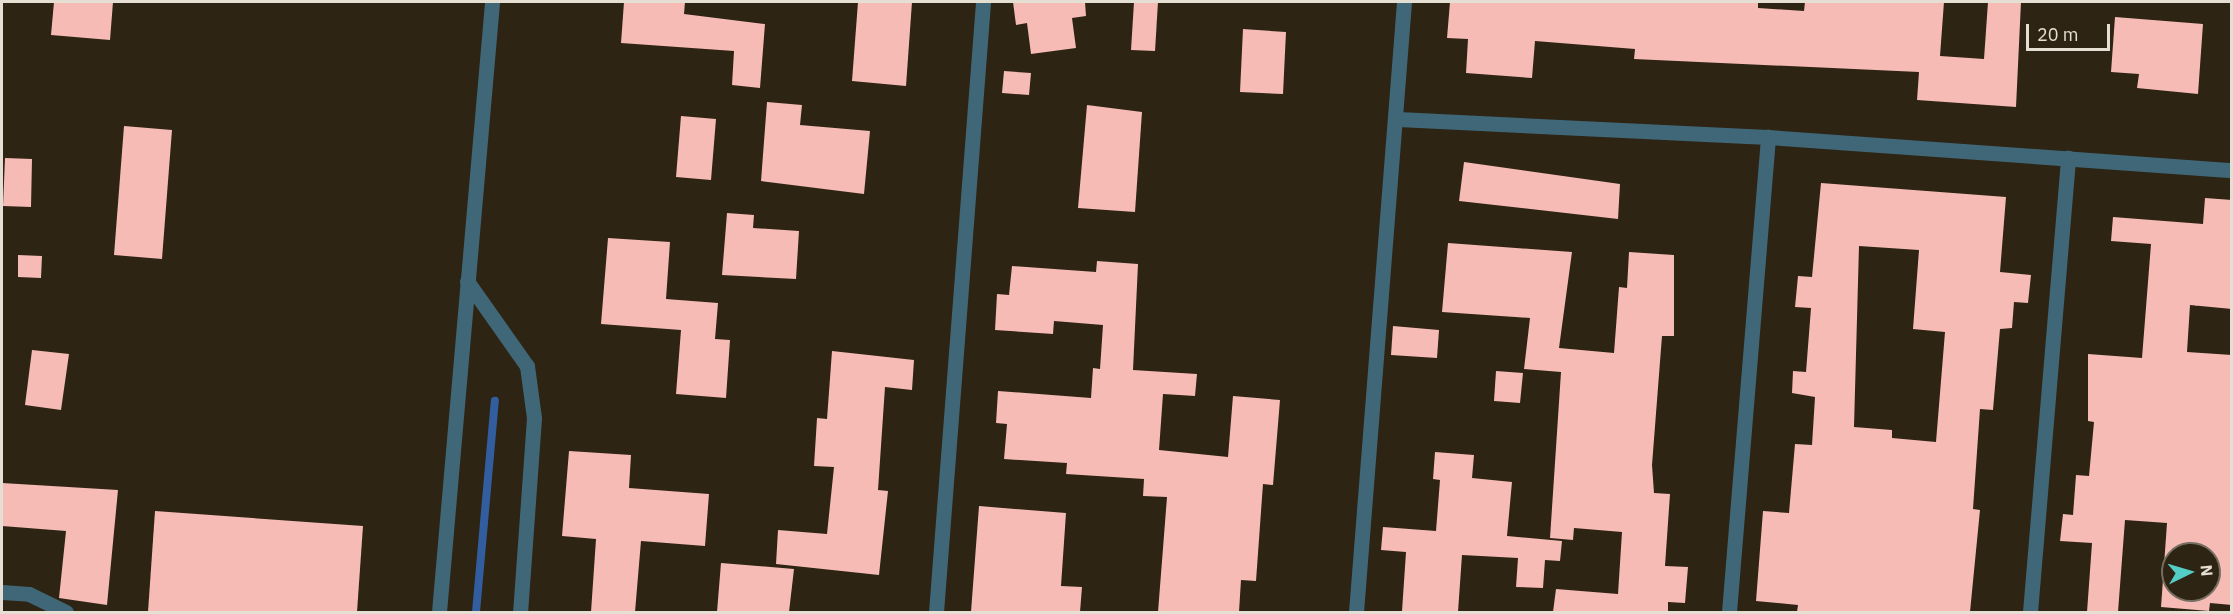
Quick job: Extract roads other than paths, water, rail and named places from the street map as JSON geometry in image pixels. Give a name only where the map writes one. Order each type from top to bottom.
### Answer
[{"type":"street","points":[[439,612],[492,2]]},
{"type":"street","points":[[936,612],[983,2]]},
{"type":"street","points":[[1356,612],[1398,119],[1404,2]]},
{"type":"street","points":[[1398,119],[1768,137],[2232,170]]},
{"type":"street","points":[[1729,612],[1768,137]]},
{"type":"street","points":[[2030,612],[2068,158]]},
{"type":"street","points":[[467,281],[527,366],[534,418],[520,612]]},
{"type":"street","points":[[2,592],[29,594],[66,612]]},
{"type":"waterway","points":[[476,612],[495,401]]}]
